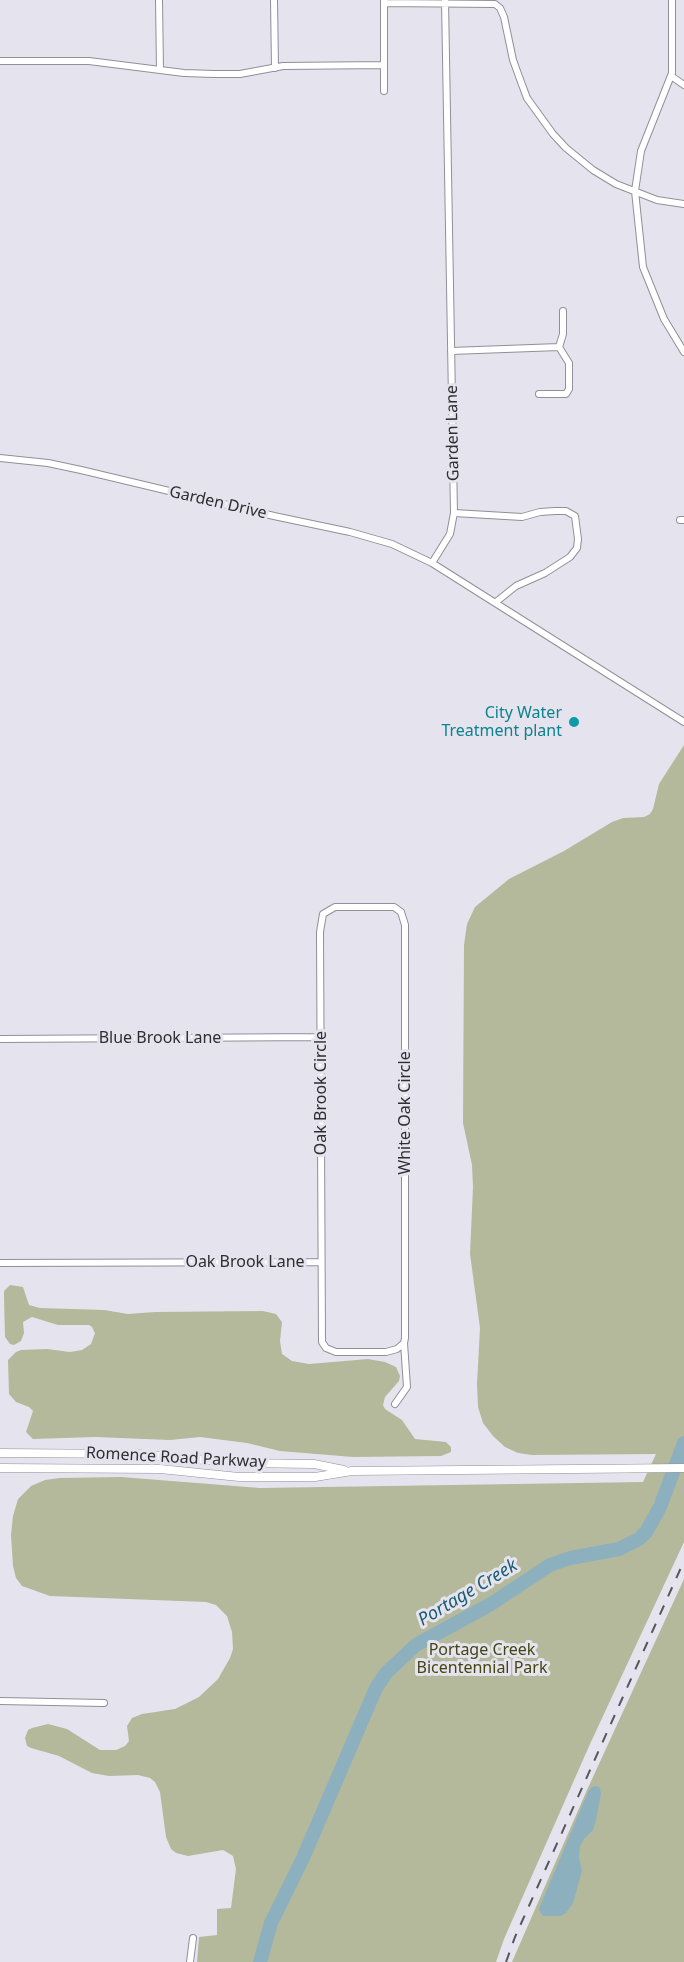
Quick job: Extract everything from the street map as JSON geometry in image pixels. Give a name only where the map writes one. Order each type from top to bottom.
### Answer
[{"type":"street","points":[[159,0],[160,70]]},
{"type":"street","points":[[274,0],[275,68]]},
{"type":"street","points":[[672,0],[673,65],[671,76],[641,151],[635,191],[643,267],[664,319],[684,352]]},
{"type":"street","points":[[384,91],[384,1],[493,3],[500,8],[504,17],[513,60],[527,98],[566,148],[593,170],[616,184],[657,200],[684,204]]},
{"type":"street","name":"Garden Lane","points":[[432,563],[450,534],[454,513],[445,2]]},
{"type":"street","points":[[0,61],[89,61],[214,74],[240,74],[275,68],[384,65]]},
{"type":"street","points":[[671,76],[684,85]]},
{"type":"street","points":[[539,394],[566,394],[569,389],[569,363],[559,347],[563,334],[563,311]]},
{"type":"street","points":[[451,351],[559,347]]},
{"type":"street","name":"Garden Drive","points":[[0,459],[59,465],[350,532],[392,544],[432,563]]},
{"type":"street","points":[[454,513],[522,517],[555,510],[566,511],[575,516],[577,548],[570,557],[546,573],[516,586],[496,602]]},
{"type":"street","points":[[432,563],[684,722]]},
{"type":"street","name":"White Oak Circle","points":[[320,925],[323,914],[329,908],[335,907],[389,906],[398,910],[405,920],[404,1343],[406,1387],[395,1404]]},
{"type":"street","name":"Oak Brook Circle","points":[[320,925],[321,1262]]},
{"type":"street","name":"Blue Brook Lane","points":[[0,1039],[321,1037]]},
{"type":"street","name":"Oak Brook Lane","points":[[0,1263],[321,1262],[322,1338],[326,1348],[336,1352],[386,1352],[397,1349],[404,1343]]},
{"type":"street","name":"Romence Road Parkway","points":[[0,1453],[137,1454],[239,1463],[314,1464],[352,1471]]},
{"type":"street","name":"Romence Road Parkway","points":[[0,1468],[160,1469],[239,1477],[315,1477],[352,1471],[684,1468]]},
{"type":"street","points":[[0,1701],[104,1703]]},
{"type":"street","points":[[190,1962],[193,1938]]},
{"type":"green space","name":"Portage Creek Bicentennial Park","points":[[684,745],[684,1542],[590,1744],[496,1962],[197,1962],[199,1937],[217,1935],[217,1909],[231,1908],[236,1869],[233,1856],[223,1850],[188,1856],[171,1849],[166,1837],[160,1792],[150,1778],[138,1775],[109,1776],[92,1773],[59,1756],[27,1746],[25,1738],[28,1730],[48,1724],[67,1729],[100,1750],[116,1750],[125,1746],[129,1741],[127,1726],[132,1718],[142,1714],[175,1709],[199,1697],[218,1679],[233,1649],[232,1632],[227,1616],[216,1605],[206,1602],[50,1596],[22,1586],[16,1578],[13,1566],[11,1535],[18,1499],[31,1486],[45,1480],[60,1478],[121,1477],[260,1488],[643,1482],[656,1454],[532,1455],[518,1453],[505,1447],[483,1423],[478,1407],[477,1384],[480,1328],[470,1254],[472,1165],[463,1123],[464,945],[467,924],[475,907],[509,879],[564,851],[612,822],[650,814],[659,784]]},
{"type":"green space","points":[[10,1285],[23,1287],[29,1305],[40,1308],[104,1310],[128,1314],[263,1311],[276,1314],[282,1322],[280,1341],[282,1354],[292,1361],[309,1364],[368,1359],[396,1367],[400,1376],[399,1381],[385,1397],[383,1405],[385,1409],[402,1420],[415,1439],[446,1442],[451,1447],[451,1452],[441,1456],[353,1457],[280,1451],[247,1443],[200,1437],[170,1440],[95,1437],[33,1439],[26,1432],[33,1411],[16,1402],[9,1394],[8,1360],[21,1350],[47,1349],[70,1352],[82,1350],[91,1344],[95,1333],[89,1325],[58,1325],[32,1317],[23,1322],[24,1333],[21,1341],[14,1345],[10,1344],[5,1337],[4,1291]]},
{"type":"green space","points":[[684,1579],[684,1962],[512,1962],[587,1790]]},
{"type":"water","points":[[597,1786],[601,1794],[596,1820],[593,1830],[580,1846],[579,1857],[582,1871],[573,1903],[561,1916],[543,1916],[539,1910],[540,1906],[588,1792],[592,1787]]},
{"type":"waterway","name":"Portage Creek","points":[[260,1962],[271,1923],[303,1858],[376,1688],[386,1673],[416,1645],[491,1604],[550,1565],[570,1558],[619,1549],[639,1539],[646,1532],[660,1507],[684,1443]]},
{"type":"railway","points":[[506,1962],[515,1937],[684,1561]]},
{"type":"place","name":"City Water Treatment plant","points":[[574,722]]}]
